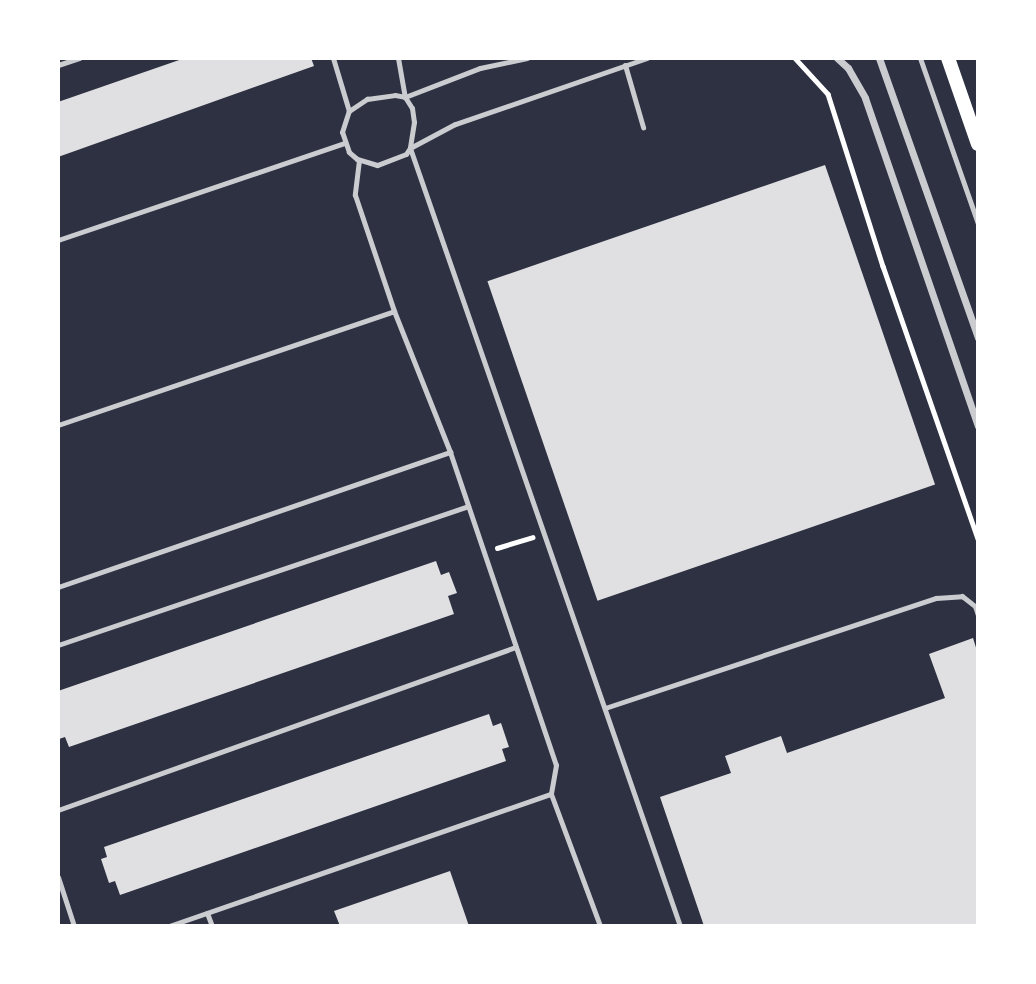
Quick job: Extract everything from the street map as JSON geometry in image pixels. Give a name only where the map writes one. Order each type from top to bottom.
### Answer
[{"type":"main road","points":[[948,58],[978,144]]},
{"type":"street","points":[[837,58],[848,68],[864,98],[978,426]]},
{"type":"street","points":[[879,58],[978,338]]},
{"type":"lane","points":[[58,65],[79,58]]},
{"type":"lane","points":[[333,58],[349,111],[342,132],[344,142],[359,160],[377,165],[406,154],[410,148],[414,122],[412,108],[405,96],[398,58]]},
{"type":"lane","points":[[349,111],[367,99],[384,95],[405,96],[481,68],[527,58]]},
{"type":"lane","points":[[410,148],[455,124],[647,58]]},
{"type":"lane","points":[[920,58],[978,224]]},
{"type":"lane","points":[[625,65],[643,127]]},
{"type":"lane","points":[[58,240],[344,142]]},
{"type":"lane","points":[[410,148],[680,926]]},
{"type":"lane","points":[[359,160],[355,195],[394,311],[450,452],[556,765],[551,794],[600,926]]},
{"type":"lane","points":[[58,425],[394,311]]},
{"type":"lane","points":[[58,586],[450,452]]},
{"type":"lane","points":[[58,645],[468,506]]},
{"type":"lane","points":[[605,708],[936,598],[962,596],[975,606],[978,615]]},
{"type":"lane","points":[[58,810],[516,647]]},
{"type":"lane","points":[[169,926],[551,794]]},
{"type":"lane","points":[[58,877],[74,926]]},
{"type":"lane","points":[[207,913],[212,926]]},
{"type":"path","points":[[795,58],[828,94],[883,266],[978,539]]},
{"type":"path","points":[[483,553],[542,533]]},
{"type":"building","points":[[185,58],[311,58],[314,66],[58,157],[58,102]]},
{"type":"building","points":[[825,165],[935,485],[597,601],[487,281]]},
{"type":"building","points":[[436,561],[441,575],[449,572],[457,593],[448,596],[454,614],[69,747],[65,737],[59,739],[58,691]]},
{"type":"building","points":[[973,638],[978,654],[978,926],[704,926],[660,797],[731,773],[725,756],[781,736],[787,753],[945,698],[929,654]]},
{"type":"building","points":[[489,714],[493,726],[501,723],[509,747],[502,749],[506,761],[120,895],[115,881],[109,883],[101,859],[107,857],[104,847]]},
{"type":"building","points":[[450,871],[469,926],[340,926],[334,911]]}]
